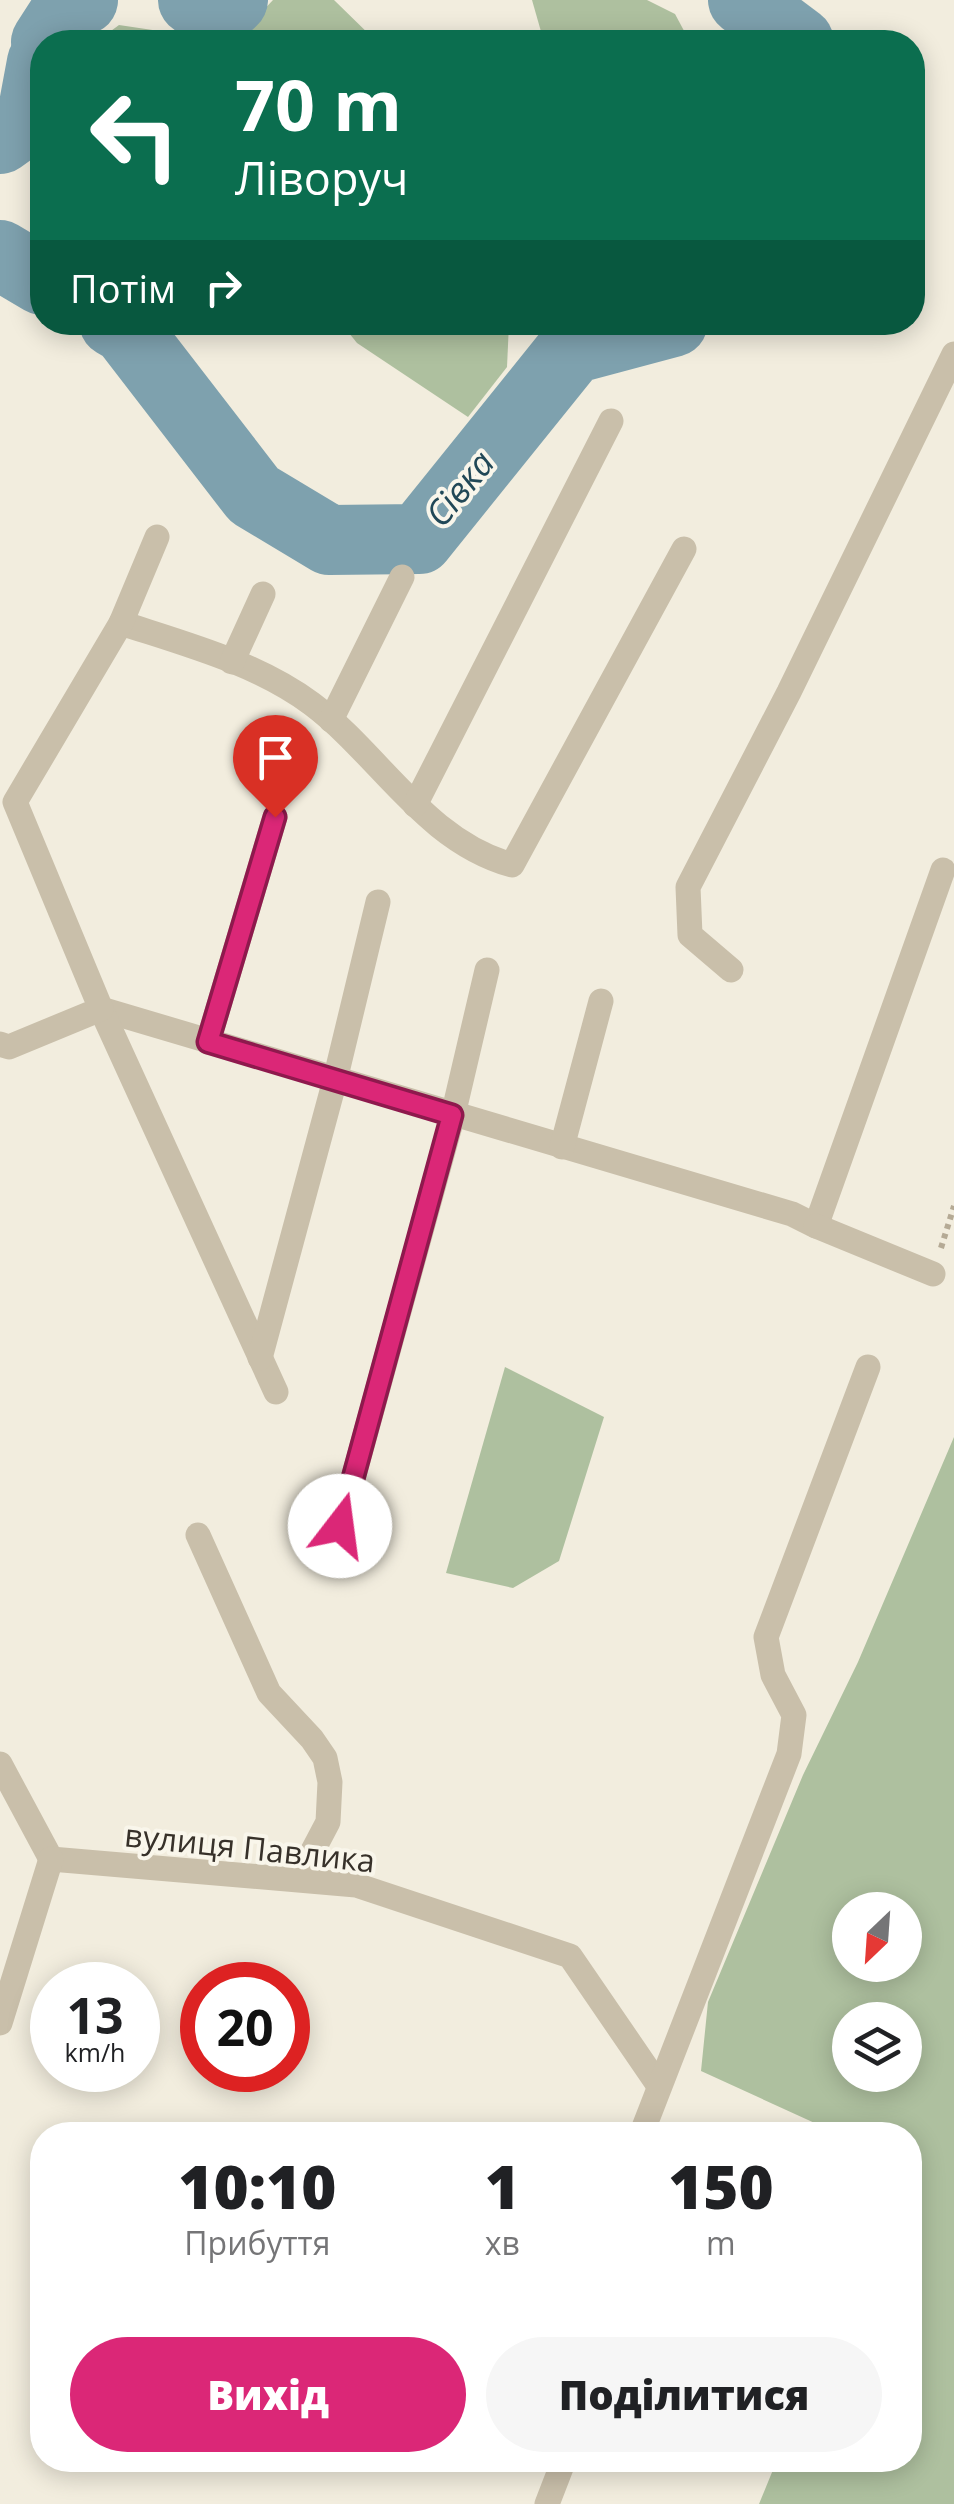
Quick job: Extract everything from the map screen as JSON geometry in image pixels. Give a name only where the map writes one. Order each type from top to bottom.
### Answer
[{"type":"street","points":[[731,970],[690,935],[688,886],[789,692],[954,354]]},
{"type":"street","points":[[415,805],[611,421]]},
{"type":"street","points":[[157,537],[121,623],[15,802],[101,1009],[276,1392]]},
{"type":"street","points":[[121,623],[232,662],[291,690],[331,720],[415,805],[468,848],[512,866],[684,549]]},
{"type":"street","points":[[331,720],[402,578]]},
{"type":"street","points":[[232,662],[263,594]]},
{"type":"street","points":[[208,1042],[275,817]]},
{"type":"street","points":[[816,1226],[943,870]]},
{"type":"street","points":[[260,1358],[378,902]]},
{"type":"street","points":[[340,1526],[452,1115],[487,970]]},
{"type":"street","points":[[562,1147],[601,1001]]},
{"type":"street","points":[[0,1044],[9,1047],[101,1009],[792,1214],[932,1274]]},
{"type":"street","points":[[646,2122],[788,1754],[794,1715],[773,1675],[766,1637],[868,1367]]},
{"type":"street","points":[[198,1535],[269,1693],[312,1738],[325,1758],[330,1782],[328,1822],[298,1879]]},
{"type":"street","points":[[0,1764],[51,1859],[0,2023]]},
{"type":"street","name":"вулиця Павлика","points":[[51,1859],[356,1884],[570,1956],[659,2086]]},
{"type":"street","points":[[548,2504],[560,2472]]},
{"type":"green space","points":[[273,0],[334,0],[365,30],[244,30]]},
{"type":"green space","points":[[532,0],[647,0],[675,14],[684,30],[541,30]]},
{"type":"green space","points":[[119,25],[153,30],[112,30]]},
{"type":"green space","points":[[351,335],[508,335],[507,367],[468,417]]},
{"type":"green space","points":[[505,1367],[604,1417],[559,1561],[513,1588],[446,1573]]},
{"type":"green space","points":[[954,1437],[954,2504],[759,2504],[772,2472],[922,2472],[922,2122],[813,2122],[701,2071],[708,2002],[803,1775],[858,1662]]},
{"type":"waterway","name":"Сівка","points":[[54,30],[71,3],[83,0]]},
{"type":"waterway","name":"Сівка","points":[[193,0],[221,11],[233,0]]},
{"type":"waterway","name":"Сівка","points":[[743,0],[783,30]]},
{"type":"waterway","name":"Сівка","points":[[0,139],[30,117]]},
{"type":"waterway","name":"Сівка","points":[[0,255],[30,273]]},
{"type":"waterway","name":"Сівка","points":[[131,335],[254,495],[329,540],[419,539],[572,349],[624,335]]},
{"type":"route","points":[[275,817],[208,1042],[452,1115],[340,1526]]}]
